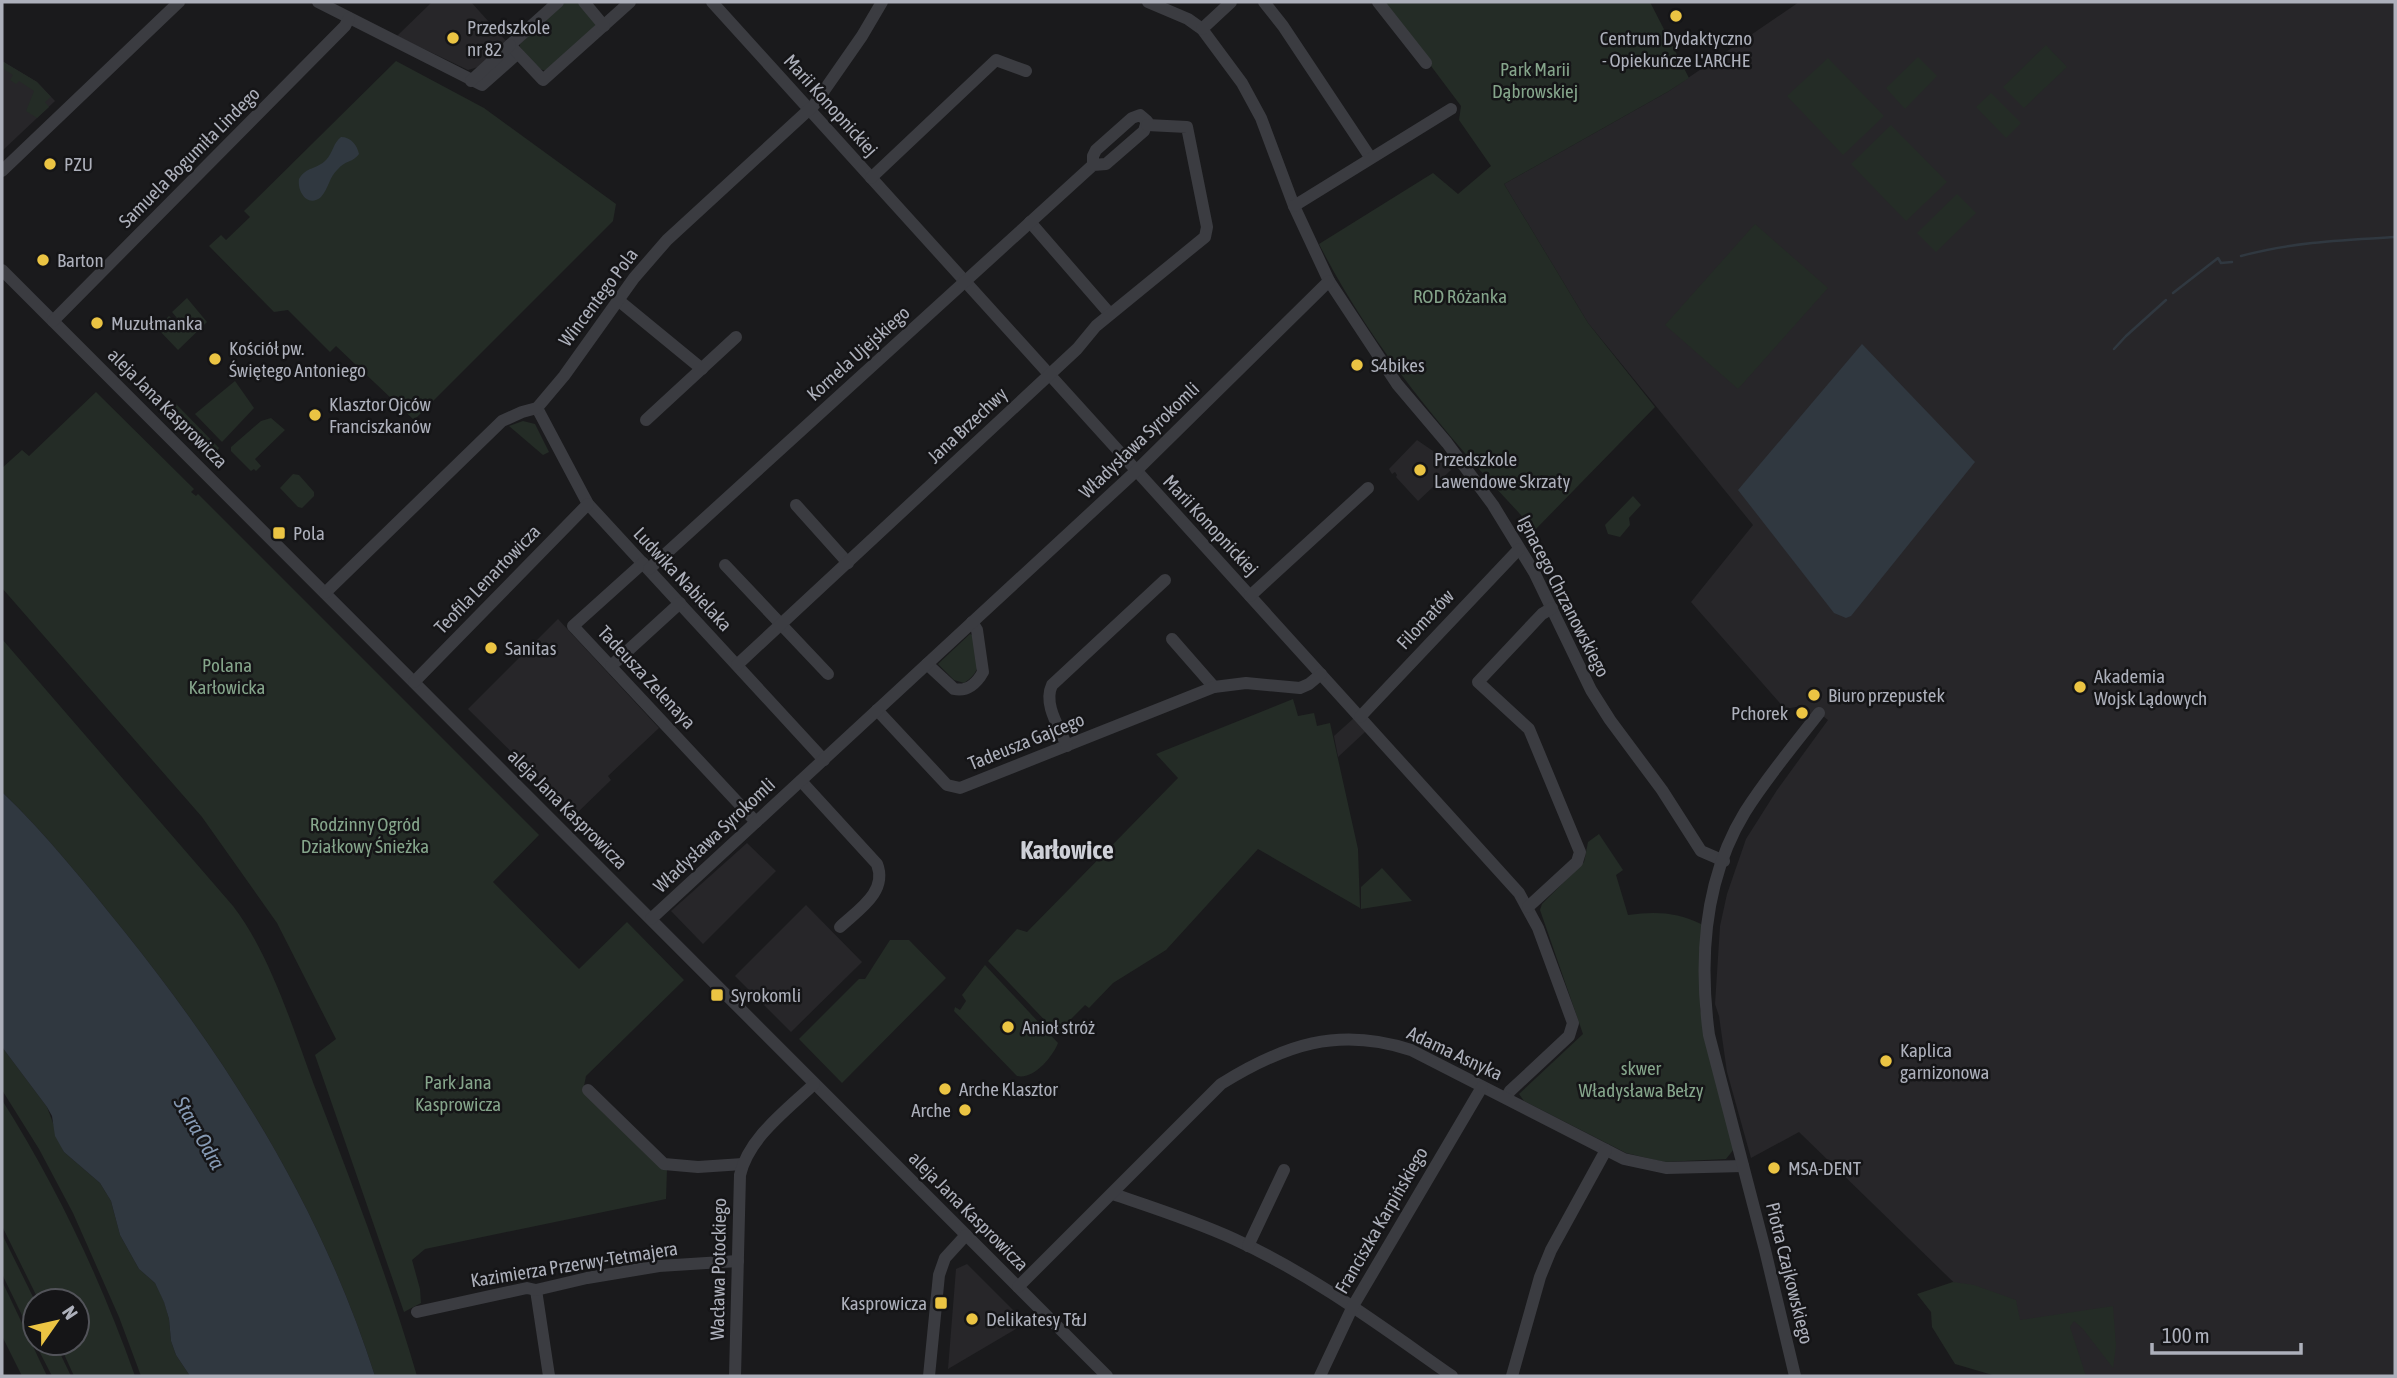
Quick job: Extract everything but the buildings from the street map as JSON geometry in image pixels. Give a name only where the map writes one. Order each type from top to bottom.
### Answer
[{"type":"street","points":[[2,171],[179,2]]},
{"type":"street","points":[[318,2],[471,81],[514,49],[558,2]]},
{"type":"street","points":[[584,2],[604,26]]},
{"type":"street","points":[[514,49],[543,80],[630,2]]},
{"type":"street","name":"Marii Konopnickiej","points":[[712,2],[1517,890],[1538,928],[1573,1023],[1569,1036],[1510,1091],[1506,1098]]},
{"type":"street","name":"Wincentego Pola","points":[[325,593],[502,421],[537,408],[564,376],[618,300],[673,233],[814,105],[883,2]]},
{"type":"street","name":"Ignacego Chrzanowskiego","points":[[1148,2],[1188,19],[1202,29],[1226,59],[1253,101],[1294,206],[1329,281],[1397,384],[1447,443],[1493,505],[1552,608],[1591,690],[1611,720],[1662,790],[1701,851],[1724,861]]},
{"type":"street","points":[[1202,29],[1231,2]]},
{"type":"street","points":[[1264,2],[1290,36],[1370,157]]},
{"type":"street","points":[[1378,2],[1426,63]]},
{"type":"street","name":"Samuela Bogumiła Lindego","points":[[53,321],[341,31],[349,18]]},
{"type":"street","points":[[871,177],[996,60],[1026,71]]},
{"type":"street","points":[[1294,206],[1451,109]]},
{"type":"street","name":"Kornela Ujejskiego","points":[[646,566],[1093,165],[1096,150],[1132,118],[1140,115],[1147,121],[1147,125]]},
{"type":"street","name":"Jana Brzechwy","points":[[737,665],[1049,375],[1110,314],[1207,233],[1187,127],[1147,125]]},
{"type":"street","points":[[1030,222],[1110,314]]},
{"type":"street","name":"aleja Jana Kasprowicza","points":[[2,270],[1107,1376]]},
{"type":"street","name":"Władysława Syrokomli","points":[[651,919],[1136,471],[1329,281]]},
{"type":"street","points":[[618,300],[702,369]]},
{"type":"street","points":[[646,420],[736,337]]},
{"type":"street","name":"Ludwika Nabielaka","points":[[537,408],[588,504],[824,760]]},
{"type":"street","points":[[1250,596],[1368,488]]},
{"type":"street","name":"Teofila Lenartowicza","points":[[414,682],[588,504]]},
{"type":"street","points":[[796,505],[848,563]]},
{"type":"street","name":"Filomatów","points":[[1360,717],[1519,549]]},
{"type":"street","points":[[725,565],[828,674]]},
{"type":"street","name":"Tadeusza Zelenaya","points":[[646,566],[573,626],[756,822]]},
{"type":"street","points":[[1067,746],[1048,701],[1052,685],[1165,580]]},
{"type":"street","points":[[611,667],[680,603]]},
{"type":"street","points":[[1528,907],[1577,862],[1580,852],[1529,729],[1478,681],[1542,614],[1552,608]]},
{"type":"street","points":[[927,664],[954,689],[966,689],[978,680],[983,672],[977,630],[972,622]]},
{"type":"street","points":[[1172,639],[1214,687]]},
{"type":"street","name":"Tadeusza Gajcego","points":[[877,710],[947,785],[960,788],[1214,687],[1246,683],[1300,688],[1321,674]]},
{"type":"street","name":"Piotra Czajkowskiego","points":[[1795,1376],[1709,1035],[1704,999],[1704,954],[1709,910],[1724,861],[1744,813],[1819,713]]},
{"type":"street","points":[[801,781],[877,864],[879,871],[879,885],[875,894],[840,927]]},
{"type":"street","name":"Adama Asnyka","points":[[1018,1287],[1221,1084],[1256,1062],[1281,1051],[1320,1042],[1384,1042],[1411,1051],[1624,1159],[1658,1167],[1743,1166]]},
{"type":"street","name":"Wacława Potockiego","points":[[735,1376],[740,1175],[751,1147],[814,1084]]},
{"type":"street","name":"Franciszka Karpińskiego","points":[[1320,1376],[1353,1306],[1482,1087]]},
{"type":"street","points":[[588,1090],[664,1164],[698,1167],[743,1164]]},
{"type":"street","points":[[1512,1376],[1540,1277],[1557,1239],[1606,1150]]},
{"type":"street","points":[[1248,1246],[1284,1170]]},
{"type":"street","points":[[1113,1194],[1189,1220],[1248,1246],[1353,1306],[1452,1376]]},
{"type":"street","points":[[929,1376],[939,1275],[945,1258],[966,1235]]},
{"type":"street","name":"Kazimierza Przerwy-Tetmajera","points":[[416,1312],[527,1288],[536,1290],[659,1266],[738,1261]]},
{"type":"street","points":[[536,1290],[549,1376]]},
{"type":"shaded area","name":"Przedszkole nr 82","points":[[432,2],[471,2],[506,41],[478,67],[468,70],[397,36]]},
{"type":"shaded area","name":"Akademia Wojsk Lądowych","points":[[1799,2],[2395,2],[2395,1376],[2050,1376],[1799,1132],[1751,1158],[1727,1072],[1715,1004],[1720,926],[1727,894],[1746,839],[1777,790],[1828,720],[1815,710],[1809,717],[1796,707],[1785,709],[1691,602],[1753,525],[1588,323],[1504,184],[1669,91]]},
{"type":"shaded area","points":[[2,61],[37,82],[55,101],[2,151]]},
{"type":"shaded area","name":"Przedszkole Lawendowe Skrzaty","points":[[1417,440],[1433,451],[1451,470],[1418,501],[1396,477],[1395,472],[1392,474],[1389,469]]},
{"type":"shaded area","points":[[558,619],[659,728],[608,776],[611,780],[575,815],[468,709]]},
{"type":"shaded area","points":[[1354,718],[1366,731],[1338,757],[1334,736]]},
{"type":"shaded area","points":[[747,843],[776,871],[703,944],[671,911]]},
{"type":"shaded area","points":[[806,905],[862,962],[791,1032],[735,976]]},
{"type":"shaded area","points":[[967,1264],[1026,1323],[948,1369],[956,1269]]},
{"type":"green space","points":[[563,2],[579,3],[596,24],[595,27],[547,71],[539,69],[520,44]]},
{"type":"green space","name":"ROD Różanka","points":[[1383,2],[1650,2],[1689,78],[1504,184],[1588,323],[1655,407],[1535,530],[1474,464],[1417,395],[1364,322],[1319,244],[1433,173],[1458,194],[1491,166],[1459,120],[1461,106]]},
{"type":"green space","points":[[2046,45],[2067,67],[2024,108],[2003,87]]},
{"type":"green space","points":[[1918,57],[1937,76],[1905,109],[1886,88]]},
{"type":"green space","points":[[1828,58],[1884,116],[1843,155],[1787,96]]},
{"type":"green space","points":[[2,61],[37,82],[51,97],[45,102],[49,107],[37,118],[26,111],[34,91],[19,81],[16,84],[10,80],[13,75],[2,68]]},
{"type":"green space","points":[[396,61],[484,108],[616,204],[613,221],[414,420],[336,346],[330,352],[288,310],[274,312],[209,246],[221,235],[226,240],[250,217],[244,211]]},
{"type":"green space","points":[[1991,93],[2021,123],[2006,138],[1976,107]]},
{"type":"green space","points":[[1891,125],[1947,182],[1906,221],[1851,164]]},
{"type":"green space","points":[[1957,194],[1976,213],[1936,252],[1917,233]]},
{"type":"green space","points":[[1755,224],[1828,288],[1738,389],[1665,325]]},
{"type":"green space","points":[[187,298],[207,322],[178,350],[157,328],[169,316],[174,320],[177,318],[172,312]]},
{"type":"green space","points":[[235,381],[254,408],[222,442],[195,414]]},
{"type":"green space","points":[[96,392],[194,489],[191,492],[196,496],[198,494],[539,835],[493,882],[579,969],[627,922],[684,980],[586,1076],[583,1091],[667,1169],[666,1199],[425,1249],[412,1260],[421,1303],[404,1312],[315,1055],[336,1039],[277,923],[202,817],[2,588],[2,468],[22,450],[29,456]]},
{"type":"green space","points":[[176,404],[219,448],[216,453],[212,453],[170,410]]},
{"type":"green space","points":[[271,418],[285,430],[255,459],[261,466],[256,471],[251,471],[231,451],[231,447],[261,421]]},
{"type":"green space","points":[[523,421],[535,424],[549,452],[543,455],[509,426]]},
{"type":"green space","points":[[293,474],[299,475],[314,492],[314,496],[302,508],[280,488]]},
{"type":"green space","points":[[1633,496],[1641,505],[1629,518],[1630,525],[1620,537],[1608,534],[1605,525]]},
{"type":"green space","points":[[970,634],[974,636],[978,663],[975,673],[964,683],[954,680],[938,664]]},
{"type":"green space","points":[[2,639],[233,906],[258,945],[289,1015],[355,1193],[417,1376],[375,1376],[329,1256],[301,1198],[237,1088],[164,982],[124,931],[50,842],[2,792]]},
{"type":"green space","points":[[1293,699],[1298,716],[1314,713],[1317,726],[1330,723],[1358,849],[1360,908],[1258,849],[1166,950],[1113,983],[1089,1008],[1085,1005],[1057,1033],[988,961],[1017,929],[1027,932],[1178,778],[1156,754]]},
{"type":"green space","name":"skwer Władysława Bełzy","points":[[1599,834],[1623,870],[1616,875],[1628,915],[1666,914],[1701,924],[1700,1009],[1734,1149],[1726,1159],[1664,1162],[1626,1153],[1524,1101],[1519,1094],[1583,1034],[1540,910],[1542,904],[1584,862],[1588,842]]},
{"type":"green space","points":[[1382,868],[1412,901],[1361,909],[1361,887]]},
{"type":"green space","points":[[890,940],[909,940],[946,978],[842,1083],[799,1039],[859,979],[865,979]]},
{"type":"green space","points":[[985,965],[1058,1043],[1047,1061],[1029,1075],[1017,1076],[954,1011],[955,1007],[960,1010],[966,1001],[962,995]]},
{"type":"green space","points":[[2,1047],[47,1107],[64,1152],[100,1183],[111,1201],[120,1235],[139,1269],[155,1283],[164,1301],[171,1341],[176,1355],[190,1376],[141,1376],[119,1317],[73,1213],[39,1149],[2,1090]]},
{"type":"green space","points":[[2,1100],[41,1166],[76,1235],[108,1305],[135,1376],[74,1376],[65,1357],[91,1357],[91,1287],[32,1287],[2,1226]]},
{"type":"green space","points":[[2,1234],[28,1287],[21,1287],[21,1313],[2,1274]]},
{"type":"green space","points":[[2,1281],[21,1321],[21,1357],[38,1357],[47,1376],[22,1376],[2,1336]]},
{"type":"green space","points":[[1953,1282],[1974,1285],[2016,1300],[2020,1320],[2113,1306],[2116,1346],[2113,1368],[2074,1321],[2070,1327],[2086,1376],[1996,1376],[1955,1364],[1932,1327],[1931,1312],[1917,1294]]},
{"type":"green space","points":[[42,1357],[62,1357],[71,1376],[52,1376]]},
{"type":"water","points":[[341,137],[353,142],[359,154],[340,166],[321,197],[308,200],[302,193],[299,179],[305,172],[326,160]]},
{"type":"water","points":[[1862,344],[1975,462],[1851,616],[1846,618],[1834,613],[1738,490]]},
{"type":"water","name":"Stara Odra","points":[[2,792],[50,842],[124,931],[164,982],[237,1088],[301,1198],[329,1256],[375,1376],[190,1376],[176,1355],[164,1302],[155,1283],[139,1269],[120,1235],[111,1201],[100,1183],[64,1152],[55,1136],[52,1116],[47,1107],[2,1047]]},
{"type":"waterway","points":[[2241,256],[2298,245],[2395,237]]},
{"type":"waterway","points":[[2173,293],[2218,258],[2221,263],[2232,262]]},
{"type":"waterway","points":[[2114,349],[2166,300]]},
{"type":"place","name":"Centrum Dydaktyczno - Opiekuńcze L'ARCHE","points":[[1676,16]]},
{"type":"place","name":"Przedszkole nr 82","points":[[453,38]]},
{"type":"place","name":"PZU","points":[[50,164]]},
{"type":"place","name":"Barton","points":[[43,260]]},
{"type":"place","name":"Muzułmanka","points":[[97,323]]},
{"type":"place","name":"Kościół pw. Świętego Antoniego","points":[[215,359]]},
{"type":"place","name":"S4bikes","points":[[1357,365]]},
{"type":"place","name":"Klasztor Ojców Franciszkanów","points":[[315,415]]},
{"type":"place","name":"Przedszkole Lawendowe Skrzaty","points":[[1420,470]]},
{"type":"place","name":"Pola","points":[[279,533]]},
{"type":"place","name":"Sanitas","points":[[491,648]]},
{"type":"place","name":"Akademia Wojsk Lądowych","points":[[2080,687]]},
{"type":"place","name":"Biuro przepustek","points":[[1814,695]]},
{"type":"place","name":"Pchorek","points":[[1802,713]]},
{"type":"place","name":"Syrokomli","points":[[717,995]]},
{"type":"place","name":"Anioł stróż","points":[[1008,1027]]},
{"type":"place","name":"Kaplica garnizonowa","points":[[1886,1061]]},
{"type":"place","name":"Arche Klasztor","points":[[945,1089]]},
{"type":"place","name":"Arche","points":[[965,1110]]},
{"type":"place","name":"MSA-DENT","points":[[1774,1168]]},
{"type":"place","name":"Kasprowicza","points":[[941,1303]]},
{"type":"place","name":"Delikatesy T&J","points":[[972,1319]]},
{"type":"district","name":"Karłowice","points":[[1067,850]]},
{"type":"park label","name":"Park Marii Dąbrowskiej","points":[[1535,80]]},
{"type":"park label","name":"Polana Karłowicka","points":[[227,676]]},
{"type":"park label","name":"Rodzinny Ogród Działkowy Śnieżka","points":[[365,835]]},
{"type":"park label","name":"Park Jana Kasprowicza","points":[[458,1093]]}]
